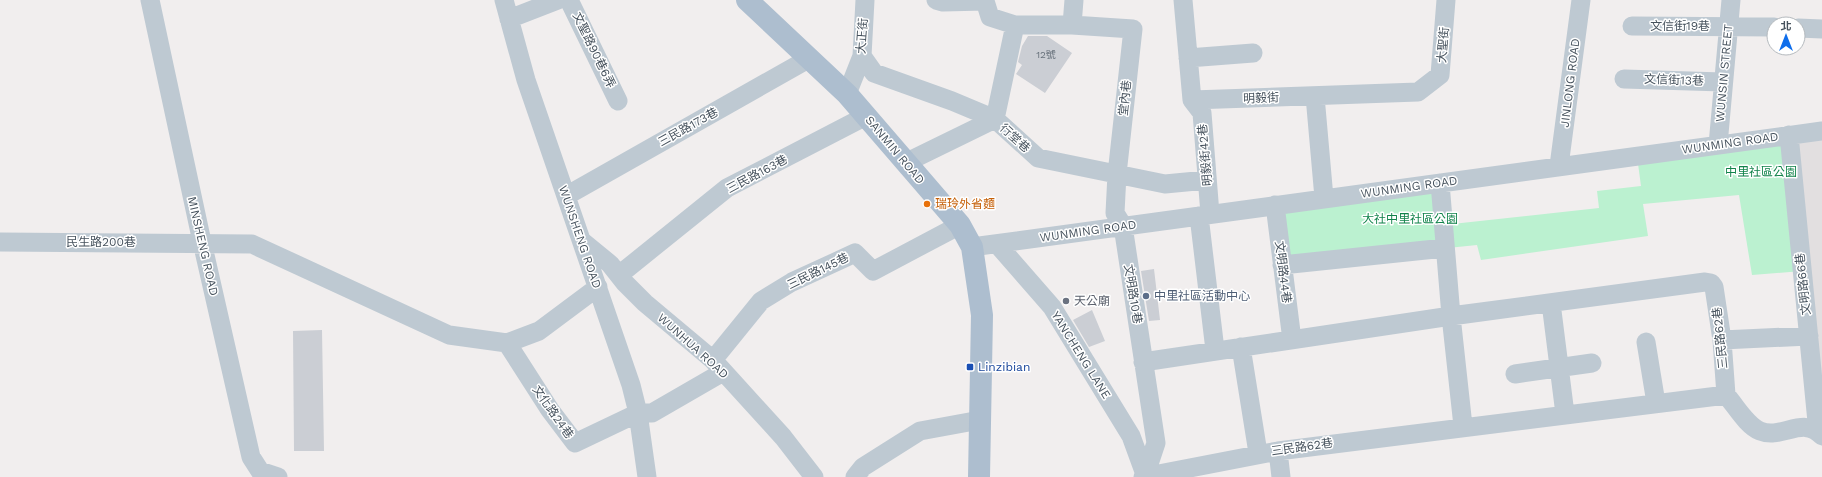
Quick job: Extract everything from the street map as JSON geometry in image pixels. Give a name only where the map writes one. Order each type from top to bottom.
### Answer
[{"type":"main road","name":"SANMIN ROAD","points":[[747,0],[847,94],[960,224],[972,247],[982,315],[979,477]]},
{"type":"street","name":"MINSHENG ROAD","points":[[150,0],[202,242],[251,457],[260,471],[278,477]]},
{"type":"street","name":"WUNSHENG ROAD","points":[[504,0],[526,80],[631,385],[638,413],[647,477]]},
{"type":"street","points":[[509,19],[558,0]]},
{"type":"street","name":"文聖路90巷6弄","points":[[569,0],[618,101]]},
{"type":"street","name":"大正街","points":[[847,94],[862,56],[864,0]]},
{"type":"street","points":[[936,0],[943,2],[985,1],[990,17],[1016,25],[1072,25],[1074,0]]},
{"type":"street","points":[[1183,0],[1192,100]]},
{"type":"street","name":"大聖街","points":[[1428,84],[1440,75],[1446,0]]},
{"type":"street","name":"JINLONG ROAD","points":[[1560,166],[1581,0]]},
{"type":"street","name":"WUNSIN STREET","points":[[1718,145],[1731,0]]},
{"type":"street","points":[[907,162],[995,119],[1016,25]]},
{"type":"street","name":"堂內巷","points":[[1072,25],[1133,29],[1117,174],[1115,213],[1123,226]]},
{"type":"street","name":"文信街19巷","points":[[1632,26],[1766,27]]},
{"type":"street","points":[[1806,28],[1822,29]]},
{"type":"street","points":[[1188,58],[1253,54]]},
{"type":"street","name":"行堂巷","points":[[862,56],[874,73],[952,101],[995,119],[1038,158],[1165,184],[1207,180]]},
{"type":"street","name":"三民路173巷","points":[[566,196],[810,58]]},
{"type":"street","name":"文信街13巷","points":[[1624,78],[1724,82]]},
{"type":"street","name":"明毅街","points":[[1192,100],[1418,92],[1428,84]]},
{"type":"street","points":[[1315,96],[1324,198]]},
{"type":"street","name":"明毅街42巷","points":[[1192,100],[1202,114],[1207,180],[1204,215],[1215,350]]},
{"type":"street","name":"三民路163巷","points":[[618,275],[728,188],[866,116]]},
{"type":"street","name":"WUNMING ROAD","points":[[972,247],[1822,131]]},
{"type":"street","name":"文明路66巷","points":[[1788,136],[1808,336],[1820,434]]},
{"type":"street","points":[[1440,183],[1450,316],[1463,426]]},
{"type":"street","name":"文明路44巷","points":[[1275,205],[1292,340]]},
{"type":"street","name":"三民路145巷","points":[[718,366],[761,301],[792,282],[854,253],[873,271],[960,224]]},
{"type":"street","name":"文明路10巷","points":[[1123,226],[1156,443],[1145,477]]},
{"type":"street","name":"民生路200巷","points":[[0,242],[202,242],[252,244],[449,335],[507,343]]},
{"type":"street","name":"WUNHUA ROAD","points":[[582,242],[610,264],[618,275],[645,303],[718,366],[783,437],[814,477]]},
{"type":"street","name":"YANCHENG LANE","points":[[997,244],[1052,307],[1131,436],[1145,477]]},
{"type":"street","points":[[1282,265],[1445,248]]},
{"type":"street","name":"三民路62巷","points":[[1143,362],[1450,316],[1705,282],[1711,283],[1714,287],[1722,340],[1726,395],[1463,426],[1258,453],[1145,477]]},
{"type":"street","points":[[507,343],[539,331],[598,287]]},
{"type":"street","points":[[1551,303],[1565,414]]},
{"type":"street","points":[[1722,340],[1808,336]]},
{"type":"street","points":[[1646,342],[1656,403]]},
{"type":"street","name":"文化路24巷","points":[[507,343],[550,410],[575,443],[638,413]]},
{"type":"street","points":[[1241,347],[1258,453]]},
{"type":"street","points":[[1515,374],[1559,369],[1592,363]]},
{"type":"street","points":[[638,413],[652,412],[718,366]]},
{"type":"street","points":[[1726,395],[1751,425],[1761,431],[1771,432],[1809,427],[1820,434]]},
{"type":"street","points":[[855,477],[863,468],[920,431],[980,420]]},
{"type":"street","points":[[1278,451],[1281,477]]},
{"type":"shaded area","points":[[1822,138],[1822,404],[1796,142]]},
{"type":"green space","name":"中里社區公園","points":[[1789,135],[1802,271],[1752,275],[1739,195],[1643,204],[1648,236],[1481,260],[1477,245],[1282,265],[1275,205],[1440,183],[1443,225],[1599,208],[1597,191],[1641,186],[1637,156]]},
{"type":"building","points":[[1028,36],[1047,36],[1072,53],[1045,93],[1016,74],[1022,65],[1018,62],[1022,46]]},
{"type":"building","points":[[1154,269],[1160,320],[1149,321],[1141,271]]},
{"type":"building","points":[[1092,310],[1105,341],[1089,347],[1073,320]]},
{"type":"building","points":[[322,330],[324,451],[294,451],[293,331]]},
{"type":"place","name":"瑞玲外省麵","points":[[927,204]]},
{"type":"place","name":"中里社區活動中心","points":[[1146,296]]},
{"type":"place","name":"天公廟","points":[[1066,301]]},
{"type":"place","name":"Linzibian","points":[[970,367]]},
{"type":"park label","name":"大社中里社區公園","points":[[1410,219]]}]
